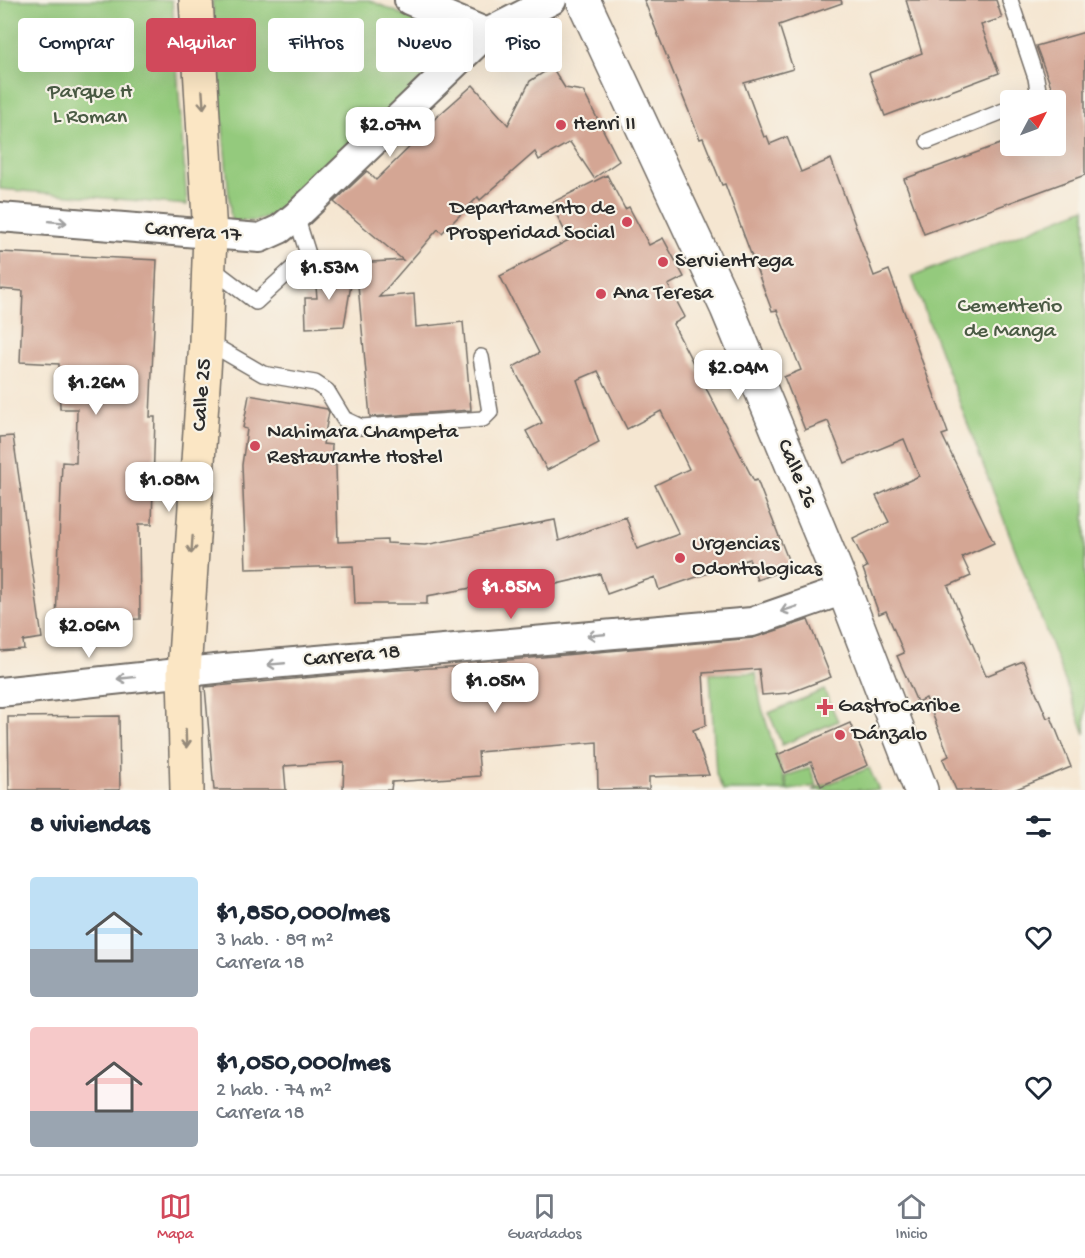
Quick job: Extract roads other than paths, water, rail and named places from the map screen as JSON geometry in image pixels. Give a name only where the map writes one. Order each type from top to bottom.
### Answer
[{"type":"main road","name":"Calle 25","points":[[188,790],[184,672],[210,267],[196,0]]},
{"type":"street","points":[[410,0],[485,32]]},
{"type":"street","name":"Calle 26","points":[[583,0],[727,308],[844,590],[921,790]]},
{"type":"street","name":"Carrera 17","points":[[516,18],[549,1]]},
{"type":"street","name":"Carrera 17","points":[[0,217],[260,238],[280,229],[296,216],[485,35]]},
{"type":"street","name":"Carrera 18","points":[[0,692],[184,672],[752,621],[844,590]]},
{"type":"lane","points":[[1010,0],[1038,90]]},
{"type":"lane","points":[[928,141],[1000,112]]},
{"type":"lane","points":[[210,267],[256,302],[308,254],[296,216]]},
{"type":"lane","points":[[206,341],[263,374],[315,383],[327,391],[344,419],[361,427],[483,419],[490,412],[481,357]]},
{"type":"place","name":"Henri II","points":[[561,125]]},
{"type":"place","name":"Departamento de Prosperidad Social","points":[[627,222]]},
{"type":"place","name":"Servientrega","points":[[663,262]]},
{"type":"place","name":"Ana Teresa","points":[[601,294]]},
{"type":"place","name":"Nahimara Champeta Restaurante Hostel","points":[[255,446]]},
{"type":"place","name":"Urgencias Odontologicas","points":[[680,558]]},
{"type":"place","name":"GastroCaribe","points":[[825,707]]},
{"type":"place","name":"Dánzalo","points":[[840,735]]},
{"type":"park label","name":"Parque H L Roman","points":[[90,106]]},
{"type":"park label","name":"Cementerio de Manga","points":[[1010,320]]}]
